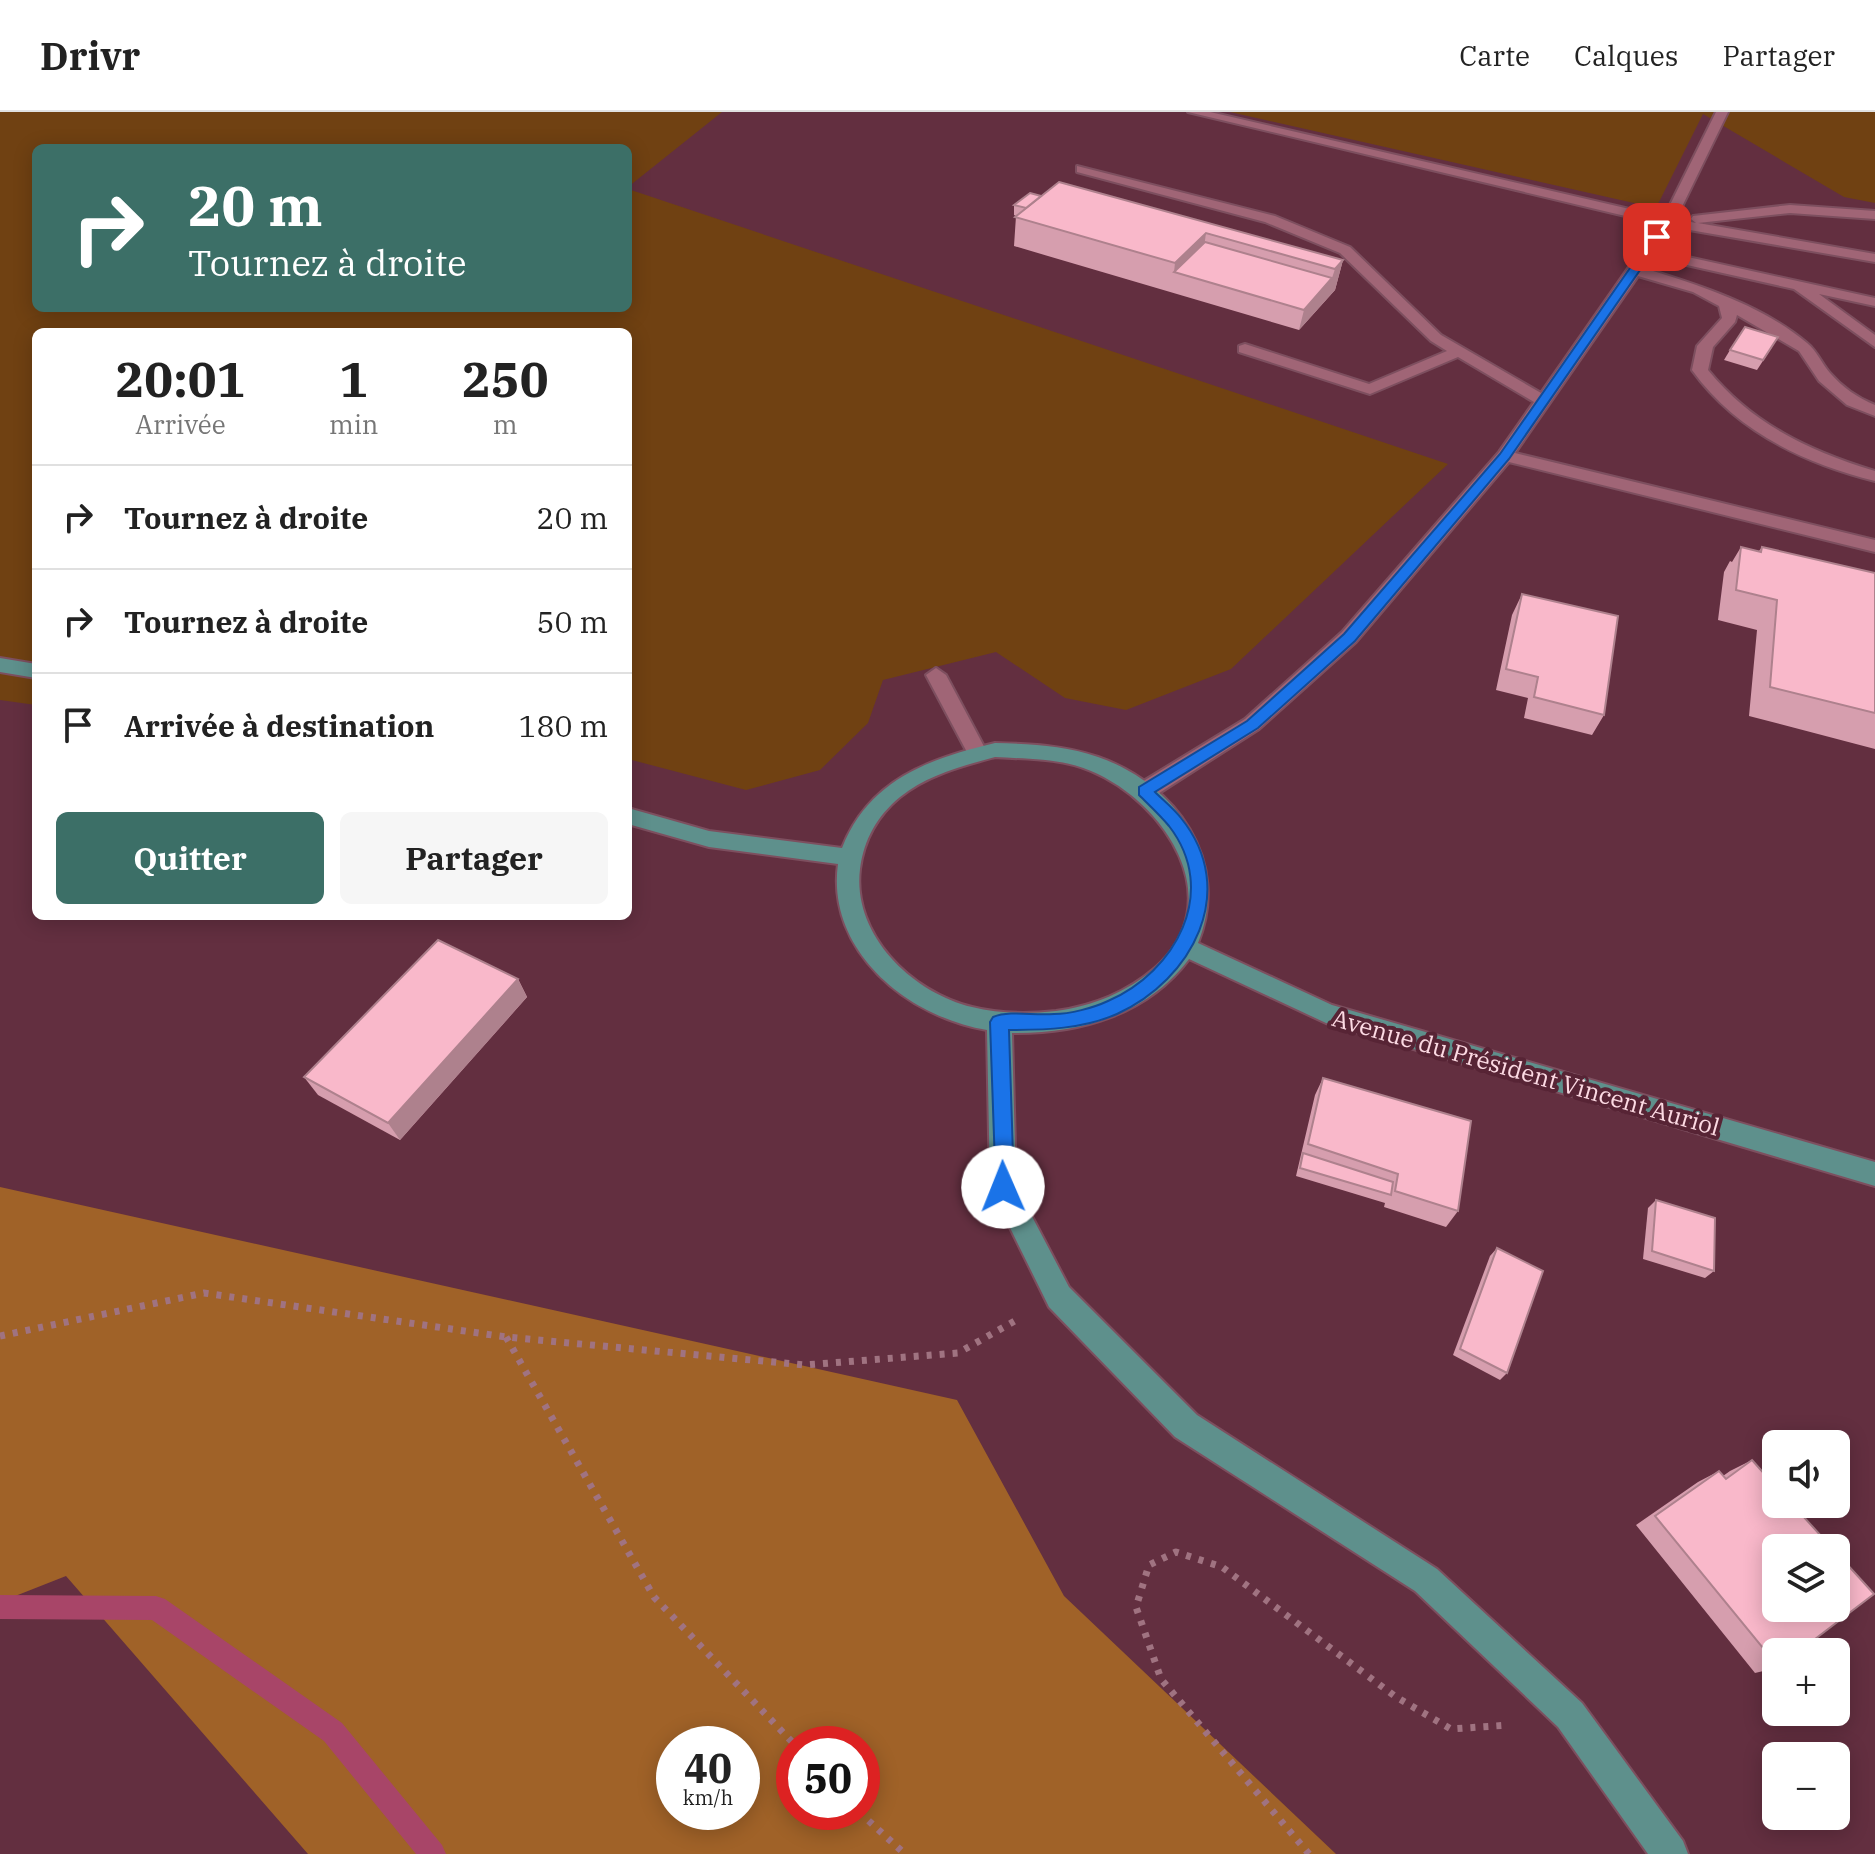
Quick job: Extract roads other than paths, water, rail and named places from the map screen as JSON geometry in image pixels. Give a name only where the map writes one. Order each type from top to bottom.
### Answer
[{"type":"main road","points":[[0,665],[32,670]]},
{"type":"main road","points":[[995,750],[1048,752],[1100,766],[1145,791],[1177,824],[1195,863],[1199,905],[1185,947],[1155,982],[1111,1008],[1057,1022],[999,1022],[943,1007],[896,979],[862,941],[847,899],[848,857],[866,816],[900,784],[944,761],[995,750]]},
{"type":"main road","points":[[632,817],[709,839],[848,857]]},
{"type":"main road","name":"Avenue du Président Vincent Auriol","points":[[1185,947],[1326,1013],[1875,1174]]},
{"type":"main road","points":[[999,1022],[1003,1187],[1059,1297],[1186,1426],[1426,1580],[1570,1715],[1670,1854]]},
{"type":"street","points":[[1194,112],[1668,222],[1875,258]]},
{"type":"street","points":[[1145,791],[1252,724],[1349,637],[1505,456],[1668,222],[1722,112]]},
{"type":"street","points":[[1082,169],[1270,219],[1345,250],[1436,338],[1544,401]]},
{"type":"street","points":[[1668,222],[1790,209],[1875,215]]},
{"type":"street","points":[[1647,252],[1875,302]]},
{"type":"street","points":[[1634,270],[1698,289],[1776,329],[1804,348],[1825,378],[1853,402],[1875,411]]},
{"type":"street","points":[[1796,284],[1875,342]]},
{"type":"street","points":[[1726,304],[1730,319],[1705,346],[1700,370],[1720,398],[1762,432],[1821,460],[1875,476]]},
{"type":"street","points":[[1245,349],[1370,389],[1457,352]]},
{"type":"street","points":[[1505,456],[1875,546]]},
{"type":"street","points":[[936,675],[978,754]]},
{"type":"waterway","points":[[0,1607],[156,1608],[333,1732],[433,1854]]}]
